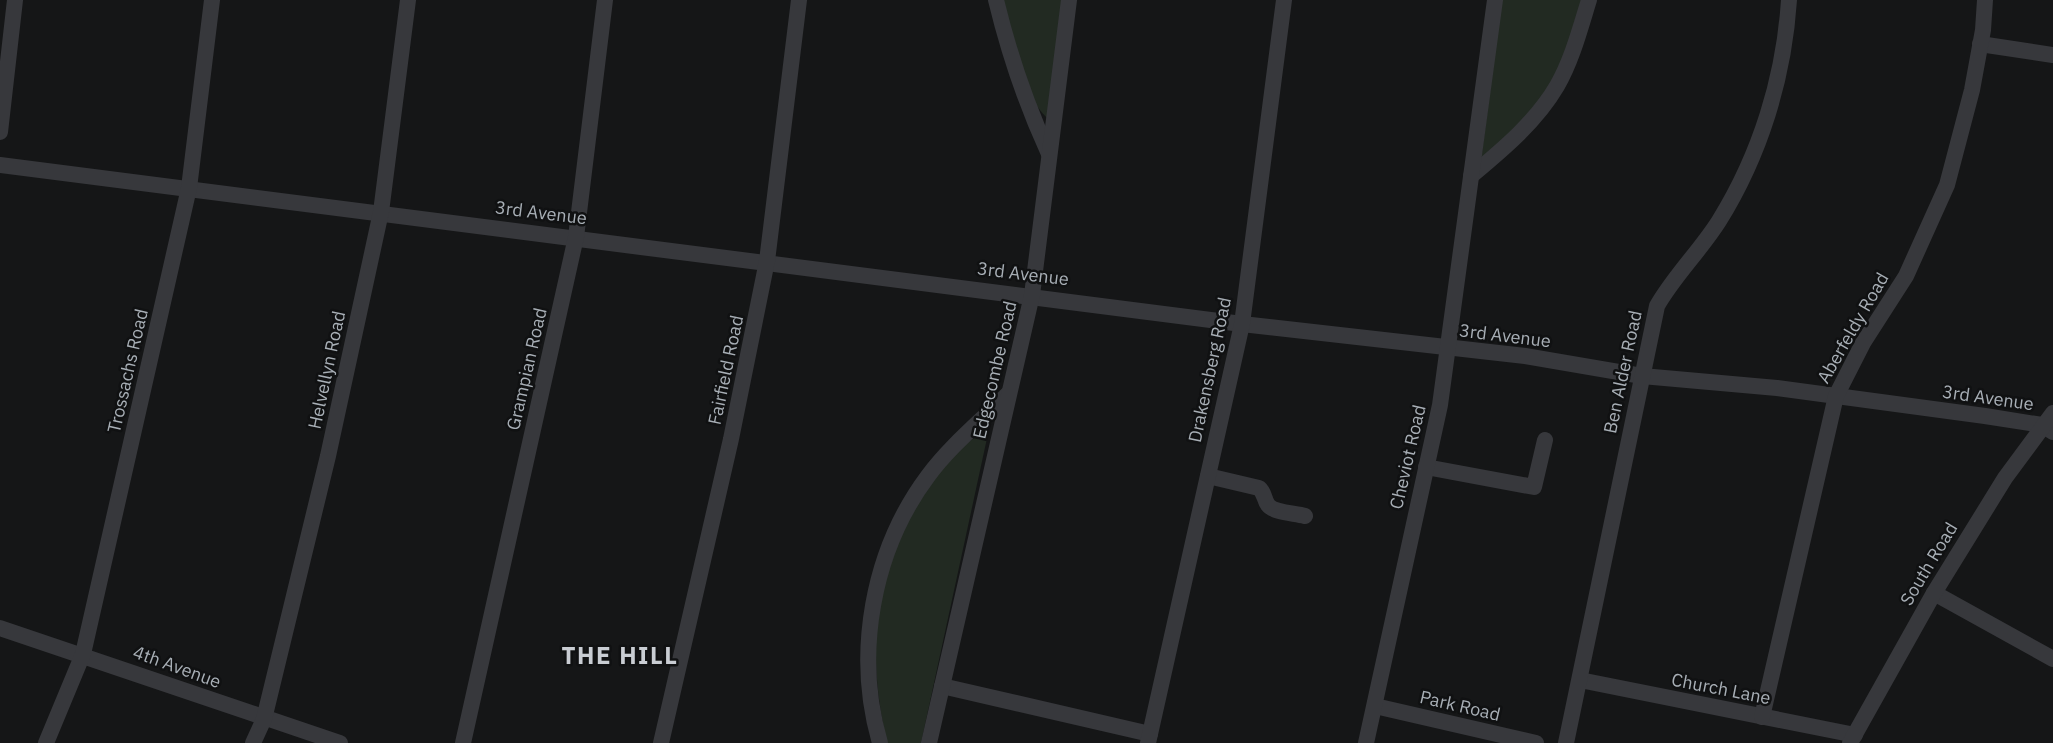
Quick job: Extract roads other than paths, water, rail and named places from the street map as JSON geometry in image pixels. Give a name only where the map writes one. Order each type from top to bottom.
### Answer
[{"type":"street","points":[[0,132],[15,0]]},
{"type":"street","name":"Trossachs Road","points":[[46,743],[83,654],[189,188],[212,0]]},
{"type":"street","name":"Helvellyn Road","points":[[253,743],[264,719],[328,456],[381,212],[408,0]]},
{"type":"street","name":"Grampian Road","points":[[464,743],[576,237],[605,0]]},
{"type":"street","name":"Fairfield Road","points":[[661,743],[732,439],[767,261],[799,0]]},
{"type":"street","points":[[996,0],[1011,62],[1025,102],[1049,154]]},
{"type":"street","name":"Edgecombe Road","points":[[929,743],[1032,295],[1069,0]]},
{"type":"street","name":"Drakensberg Road","points":[[1149,738],[1242,324],[1284,0]]},
{"type":"street","name":"Cheviot Road","points":[[1366,743],[1426,467],[1449,349],[1495,0]]},
{"type":"street","points":[[1471,176],[1515,138],[1556,87],[1577,42],[1589,0]]},
{"type":"street","name":"Ben Alder Road","points":[[1566,743],[1656,306],[1667,288],[1718,222],[1744,176],[1779,78],[1789,0]]},
{"type":"street","name":"Aberfeldy Road","points":[[1762,717],[1836,396],[1863,343],[1906,276],[1947,185],[1980,44],[1985,0]]},
{"type":"street","points":[[1980,44],[2053,55]]},
{"type":"street","name":"3rd Avenue","points":[[0,165],[767,261],[1242,324],[1525,356],[1642,376],[1836,396],[2049,424]]},
{"type":"street","points":[[880,743],[872,716],[868,648],[873,602],[886,552],[927,477],[1009,394]]},
{"type":"street","name":"South Road","points":[[1853,739],[1934,593],[2005,478],[2049,424]]},
{"type":"street","points":[[1426,467],[1534,487],[1545,440]]},
{"type":"street","points":[[1208,476],[1259,488],[1267,504],[1273,508],[1305,516]]},
{"type":"street","points":[[1934,593],[2053,659]]},
{"type":"street","name":"4th Avenue","points":[[0,628],[83,654],[264,719],[340,743]]},
{"type":"street","name":"Church Lane","points":[[1580,680],[1762,717],[1853,739]]},
{"type":"street","points":[[942,686],[1149,738]]},
{"type":"street","name":"Park Road","points":[[1375,706],[1536,743]]},
{"type":"district","name":"THE HILL","points":[[620,656]]}]
